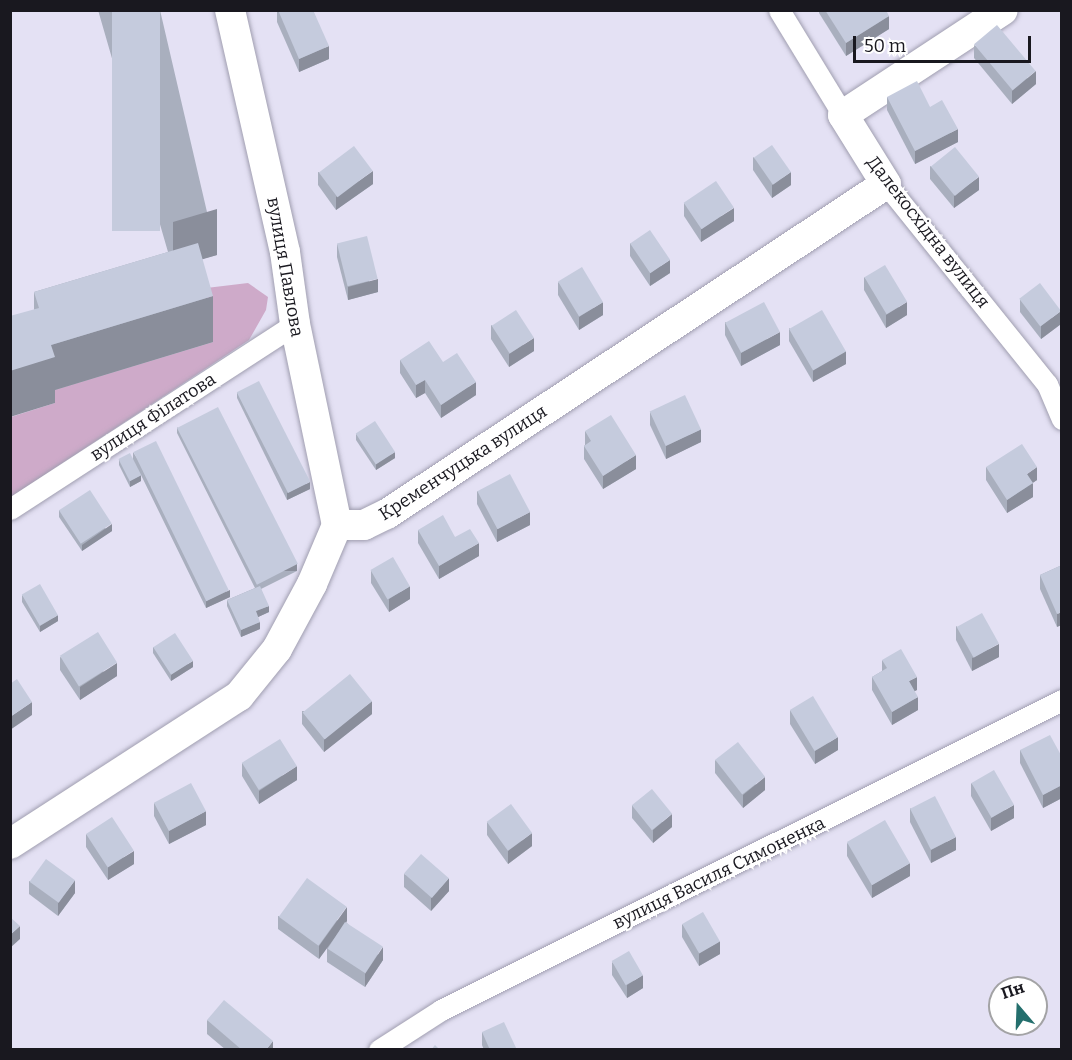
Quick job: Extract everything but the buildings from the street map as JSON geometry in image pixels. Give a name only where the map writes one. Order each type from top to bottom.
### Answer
[{"type":"street","name":"вулиця Павлова","points":[[230,10],[285,252],[295,324],[337,525]]},
{"type":"street","name":"Далекосхідна вулиця","points":[[779,10],[886,184],[1054,379],[1062,419]]},
{"type":"street","points":[[843,115],[1003,10]]},
{"type":"street","name":"Кременчуцька вулиця","points":[[337,525],[364,525],[387,514],[886,184]]},
{"type":"street","name":"вулиця Філатова","points":[[10,509],[295,324]]},
{"type":"street","points":[[10,844],[239,696],[276,650],[312,584],[337,525]]},
{"type":"street","name":"вулиця Василя Симоненка","points":[[379,1050],[441,1010],[1062,700]]},
{"type":"shaded area","points":[[248,283],[268,297],[266,310],[249,340],[11,497],[11,417],[55,403],[51,391],[213,342],[198,289]]}]
